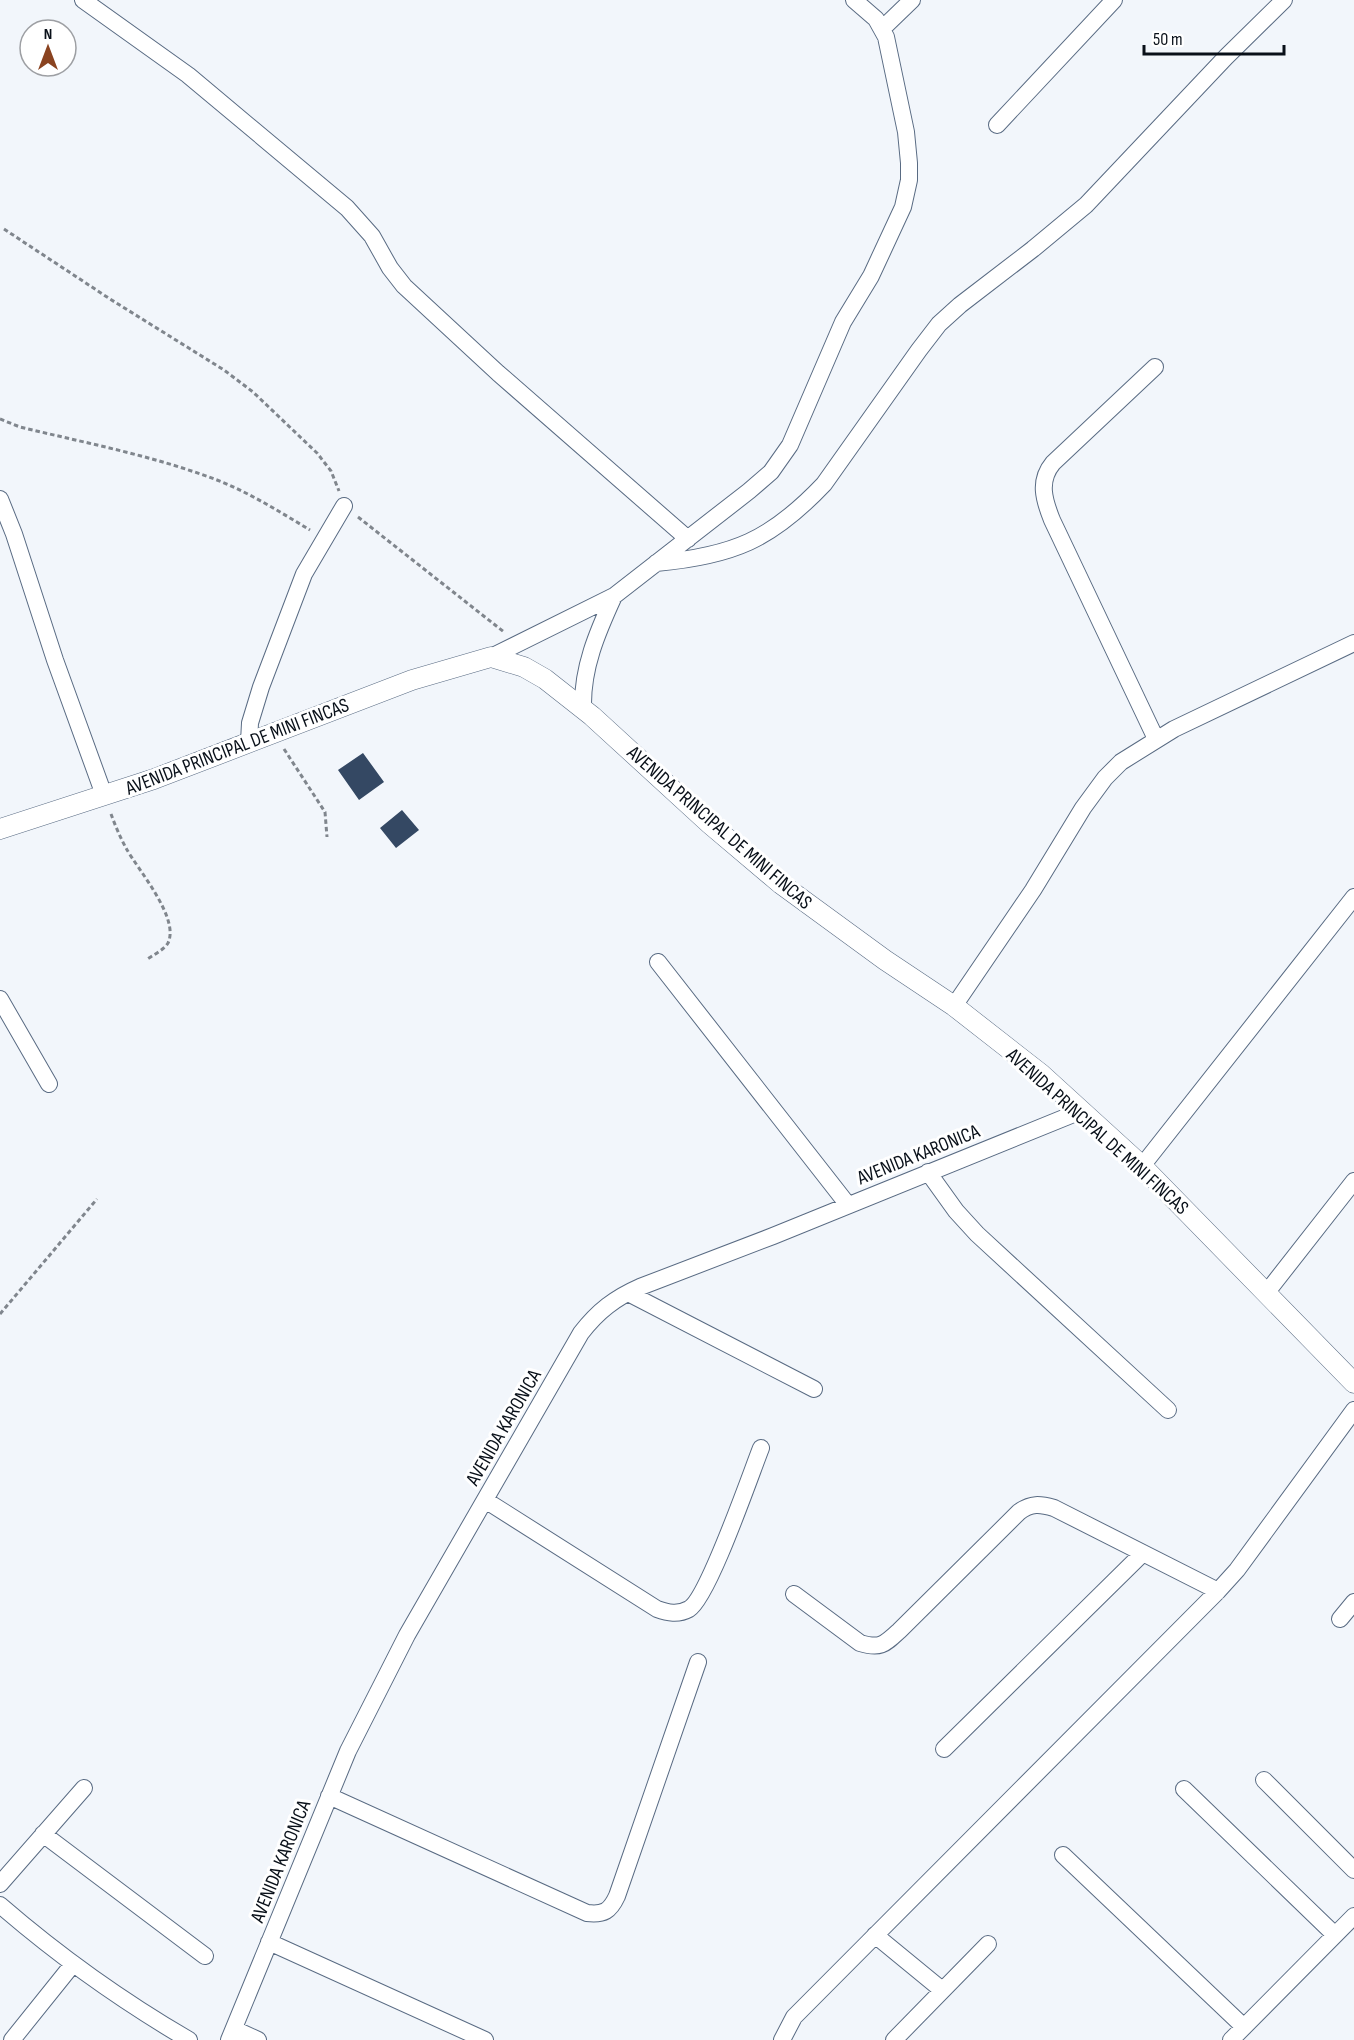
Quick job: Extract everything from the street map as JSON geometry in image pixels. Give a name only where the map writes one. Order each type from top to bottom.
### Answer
[{"type":"street","points":[[83,0],[188,75],[347,208],[372,236],[390,268],[404,286],[498,373],[688,539]]},
{"type":"street","points":[[491,657],[614,596],[730,507],[771,472],[790,445],[843,322],[871,276],[903,207],[909,180],[906,132],[886,37],[876,19],[854,0]]},
{"type":"street","points":[[883,28],[912,0]]},
{"type":"street","points":[[998,125],[1114,0]]},
{"type":"street","points":[[656,563],[693,560],[742,545],[767,534],[807,502],[824,484],[939,324],[960,304],[1033,249],[1086,205],[1226,57],[1284,0]]},
{"type":"street","points":[[1155,367],[1053,463],[1046,472],[1044,492],[1052,520],[1156,739]]},
{"type":"street","points":[[0,499],[104,795]]},
{"type":"street","points":[[249,742],[250,723],[261,687],[304,574],[344,506]]},
{"type":"street","points":[[583,708],[585,674],[591,651],[614,596]]},
{"type":"street","points":[[954,1006],[1033,890],[1083,808],[1105,778],[1121,762],[1184,724],[1354,643]]},
{"type":"street","name":"AVENIDA PRINCIPAL DE MINI FINCAS","points":[[0,829],[154,779],[412,680],[491,657],[531,670],[583,708],[710,824],[781,884],[885,960],[954,1006],[1041,1074],[1142,1166],[1354,1383]]},
{"type":"street","points":[[1142,1166],[1354,897]]},
{"type":"street","points":[[658,962],[848,1205]]},
{"type":"street","points":[[0,999],[49,1084]]},
{"type":"street","name":"AVENIDA KARONICA","points":[[232,2035],[348,1751],[407,1635],[593,1317],[628,1293],[1081,1111]]},
{"type":"street","points":[[928,1172],[977,1234],[1168,1410]]},
{"type":"street","points":[[1267,1292],[1354,1181]]},
{"type":"street","points":[[628,1293],[814,1389]]},
{"type":"street","points":[[783,2040],[795,2017],[1218,1591],[1237,1570],[1354,1410]]},
{"type":"street","points":[[485,1500],[657,1609],[678,1613],[696,1604],[709,1581],[760,1448]]},
{"type":"street","points":[[794,1594],[860,1643],[872,1646],[882,1645],[1019,1512],[1026,1506],[1035,1504],[1054,1508],[1218,1591]]},
{"type":"street","points":[[944,1749],[1143,1553]]},
{"type":"street","points":[[1340,1619],[1354,1602]]},
{"type":"street","points":[[329,1796],[587,1913],[605,1913],[611,1908],[617,1896],[698,1662]]},
{"type":"street","points":[[1264,1780],[1354,1870]]},
{"type":"street","points":[[0,1884],[84,1788]]},
{"type":"street","points":[[1184,1790],[1335,1935]]},
{"type":"street","points":[[43,1834],[205,1956]]},
{"type":"street","points":[[1063,1855],[1244,2027]]},
{"type":"street","points":[[0,1905],[50,1948],[149,2017],[189,2040]]},
{"type":"street","points":[[1231,2040],[1354,1916]]},
{"type":"street","points":[[875,1935],[942,1990]]},
{"type":"street","points":[[269,1942],[485,2040]]},
{"type":"street","points":[[894,2040],[988,1944]]},
{"type":"street","points":[[12,2040],[73,1964]]},
{"type":"street","points":[[232,2035],[258,2040]]},
{"type":"path","points":[[4,229],[224,370],[253,392],[317,453],[331,471],[344,506],[519,643]]},
{"type":"path","points":[[0,419],[216,480],[262,501],[325,539]]},
{"type":"path","points":[[273,733],[325,812],[327,837]]},
{"type":"path","points":[[104,795],[126,847],[165,910],[170,924],[170,937],[167,945],[146,960]]},
{"type":"path","points":[[0,1314],[97,1199]]},
{"type":"building","points":[[363,753],[384,782],[359,800],[338,770]]},
{"type":"building","points":[[402,810],[419,830],[396,848],[380,828]]}]
